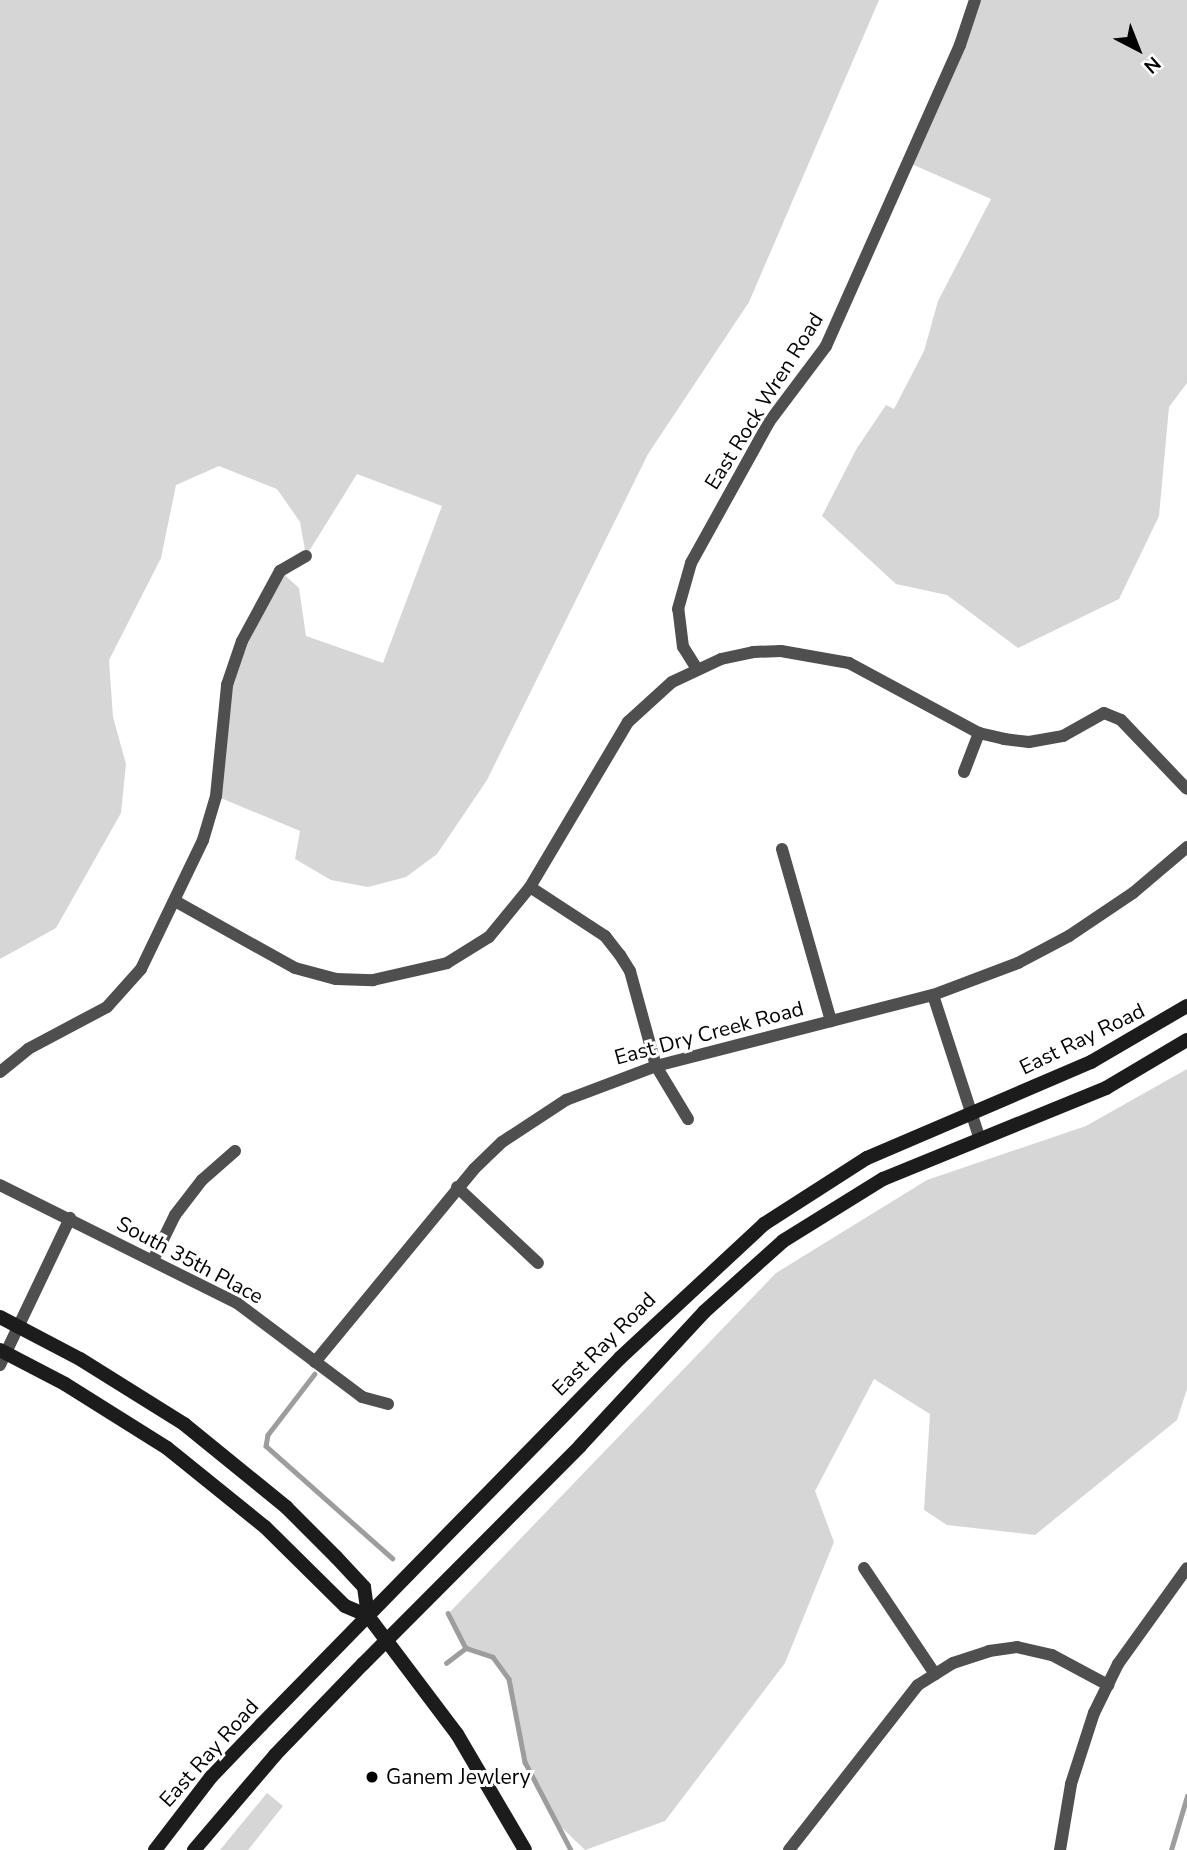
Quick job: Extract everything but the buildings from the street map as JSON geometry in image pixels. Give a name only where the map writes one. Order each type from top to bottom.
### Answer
[{"type":"main road","name":"East Ray Road","points":[[155,1850],[211,1777],[372,1621],[655,1323],[764,1224],[867,1158],[1091,1062],[1187,1006]]},
{"type":"main road","points":[[194,1850],[275,1755],[753,1267],[783,1241],[883,1179],[1106,1088],[1187,1040]]},
{"type":"main road","points":[[0,1317],[20,1325],[184,1424],[286,1507],[364,1587],[372,1621],[457,1734],[525,1850]]},
{"type":"main road","points":[[2,1356],[167,1448],[265,1527],[345,1606],[372,1621]]},
{"type":"street","name":"East Rock Wren Road","points":[[697,669],[683,648],[678,610],[691,563],[769,422],[826,346],[960,45],[975,0]]},
{"type":"street","points":[[0,1072],[29,1049],[107,1007],[141,969],[203,840],[216,796],[227,685],[242,640],[280,571],[306,556]]},
{"type":"street","points":[[175,901],[295,968],[335,979],[373,980],[447,963],[489,937],[530,887],[628,722],[672,682],[697,669],[752,652],[781,651],[849,663],[979,733],[1029,742],[1063,736],[1104,713],[1121,720],[1187,789]]},
{"type":"street","points":[[964,772],[979,733]]},
{"type":"street","name":"East Dry Creek Road","points":[[315,1362],[457,1187],[502,1142],[566,1100],[656,1066],[933,995],[1018,963],[1069,936],[1133,893],[1187,847]]},
{"type":"street","points":[[782,849],[831,1021]]},
{"type":"street","points":[[530,887],[605,936],[620,955],[630,971],[656,1066],[688,1119]]},
{"type":"street","points":[[933,995],[969,1113],[980,1140]]},
{"type":"street","points":[[153,1260],[175,1215],[202,1180],[235,1151]]},
{"type":"street","name":"South 35th Place","points":[[0,1185],[237,1303],[362,1397],[388,1404]]},
{"type":"street","points":[[457,1187],[538,1263]]},
{"type":"street","points":[[2,1356],[20,1325],[70,1218]]},
{"type":"street","points":[[864,1568],[935,1674]]},
{"type":"street","points":[[1060,1850],[1071,1784],[1108,1685],[1155,1609],[1187,1568]]},
{"type":"street","points":[[789,1850],[918,1685],[935,1674],[989,1651],[1017,1647],[1052,1654],[1108,1685]]},
{"type":"shaded area","points":[[0,0],[879,0],[749,302],[648,454],[487,780],[437,854],[406,877],[368,887],[331,880],[295,859],[300,831],[216,796],[227,685],[280,571],[299,588],[306,636],[383,663],[442,506],[357,474],[306,556],[300,522],[277,489],[219,466],[176,485],[161,558],[109,660],[113,717],[126,764],[121,813],[56,928],[0,959]]},
{"type":"shaded area","points":[[975,0],[1187,0],[1187,383],[1169,407],[1159,516],[1119,599],[1018,648],[947,595],[896,584],[822,516],[857,448],[886,405],[894,409],[924,351],[938,301],[991,199],[907,162]]},
{"type":"shaded area","points":[[1187,1069],[1187,1389],[1177,1420],[1035,1535],[947,1525],[924,1510],[930,1414],[874,1379],[815,1491],[834,1542],[785,1663],[665,1821],[585,1850],[557,1823],[525,1762],[509,1679],[493,1657],[466,1648],[450,1612],[776,1273],[927,1180],[1086,1126]]},
{"type":"shaded area","points":[[267,1793],[283,1806],[248,1850],[220,1850]]},
{"type":"waterway","points":[[315,1374],[268,1435],[266,1446],[392,1558]]},
{"type":"waterway","points":[[448,1613],[466,1648],[493,1657],[509,1679],[525,1762],[571,1850]]},
{"type":"waterway","points":[[446,1663],[466,1648]]},
{"type":"waterway","points":[[1171,1850],[1187,1796]]},
{"type":"place","name":"Ganem Jewlery","points":[[372,1777]]}]
